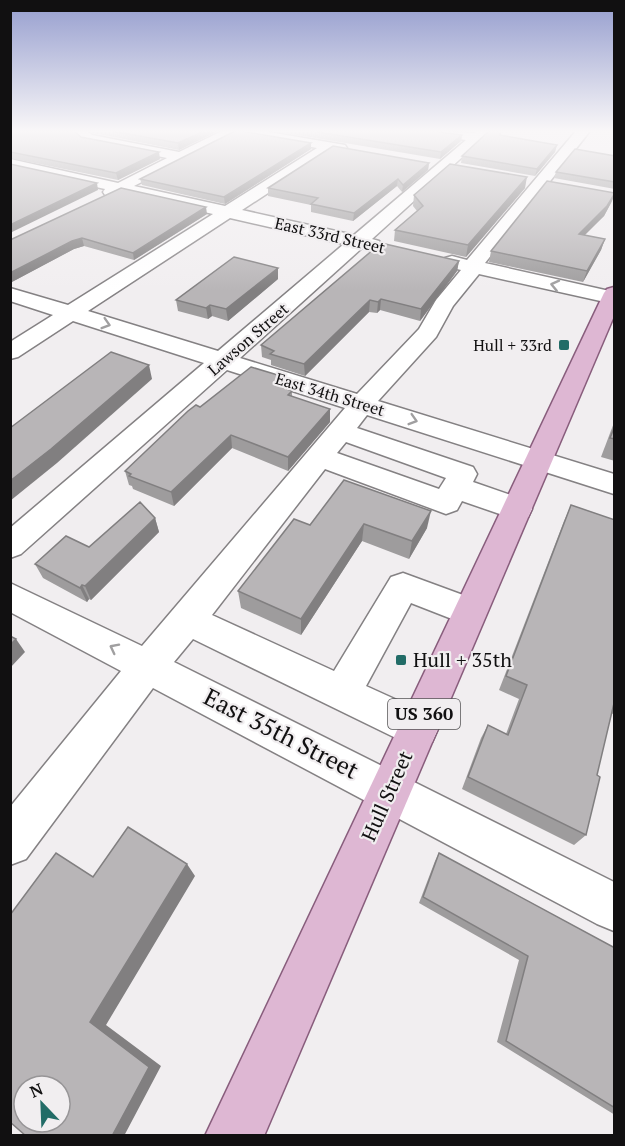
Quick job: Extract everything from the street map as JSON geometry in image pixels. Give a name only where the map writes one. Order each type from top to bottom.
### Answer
[{"type":"main road","name":"Hull Street","points":[[234,1136],[538,459],[614,297]]},
{"type":"street","name":"East 33rd Street","points":[[104,184],[393,249]]},
{"type":"street","points":[[99,198],[126,184]]},
{"type":"street","points":[[10,352],[271,184]]},
{"type":"street","name":"Lawson Street","points":[[10,546],[358,241],[433,184]]},
{"type":"street","points":[[10,843],[148,666],[188,620],[362,404],[428,332],[443,304],[474,267],[477,258],[539,184]]},
{"type":"street","points":[[548,184],[561,187]]},
{"type":"street","points":[[440,259],[614,297]]},
{"type":"street","name":"East 34th Street","points":[[10,294],[615,484]]},
{"type":"street","points":[[319,457],[446,503],[464,474],[340,431]]},
{"type":"street","points":[[455,487],[517,509]]},
{"type":"street","points":[[342,693],[403,586],[470,612]]},
{"type":"street","name":"East 35th Street","points":[[10,596],[615,907]]},
{"type":"street","points":[[188,620],[418,729]]},
{"type":"building","points":[[10,184],[94,184],[10,225]]},
{"type":"building","points":[[166,184],[244,184],[224,197]]},
{"type":"building","points":[[273,184],[391,184],[354,213],[311,204],[318,198],[268,188]]},
{"type":"building","points":[[426,184],[521,184],[468,245],[395,230],[423,206],[414,195]]},
{"type":"building","points":[[544,184],[567,184],[615,193],[607,206],[579,234],[605,239],[587,271],[491,251]]},
{"type":"building","points":[[121,188],[206,207],[133,253],[82,238],[10,273],[10,240]]},
{"type":"building","points":[[381,243],[459,261],[421,309],[381,299],[378,302],[370,300],[304,364],[270,354],[274,351],[261,345]]},
{"type":"building","points":[[234,257],[278,268],[226,309],[210,305],[206,308],[176,300]]},
{"type":"building","points":[[111,352],[149,365],[10,481],[10,428]]},
{"type":"building","points":[[251,367],[288,378],[280,386],[292,391],[288,395],[330,409],[288,457],[231,435],[171,492],[129,476],[131,474],[125,471],[188,411],[196,405],[200,407]]},
{"type":"building","points":[[615,426],[615,439],[610,438]]},
{"type":"building","points":[[344,480],[431,511],[412,541],[364,524],[301,619],[238,591],[294,519],[310,525]]},
{"type":"building","points":[[140,502],[155,518],[85,586],[82,585],[80,588],[35,564],[66,536],[89,547]]},
{"type":"building","points":[[571,505],[615,520],[615,699],[586,835],[468,777],[488,725],[508,735],[527,685],[506,676]]},
{"type":"building","points":[[10,636],[16,639],[10,645]]},
{"type":"building","points":[[128,827],[187,864],[90,1022],[149,1067],[112,1136],[26,1136],[24,1134],[72,1134],[72,1074],[12,1074],[12,1124],[10,1122],[10,915],[56,853],[93,877]]},
{"type":"building","points":[[439,853],[615,948],[615,1108],[506,1041],[528,956],[423,897]]},
{"type":"place","name":"Hull + 33rd","points":[[564,345]]},
{"type":"place","name":"Hull + 35th","points":[[401,660]]}]
